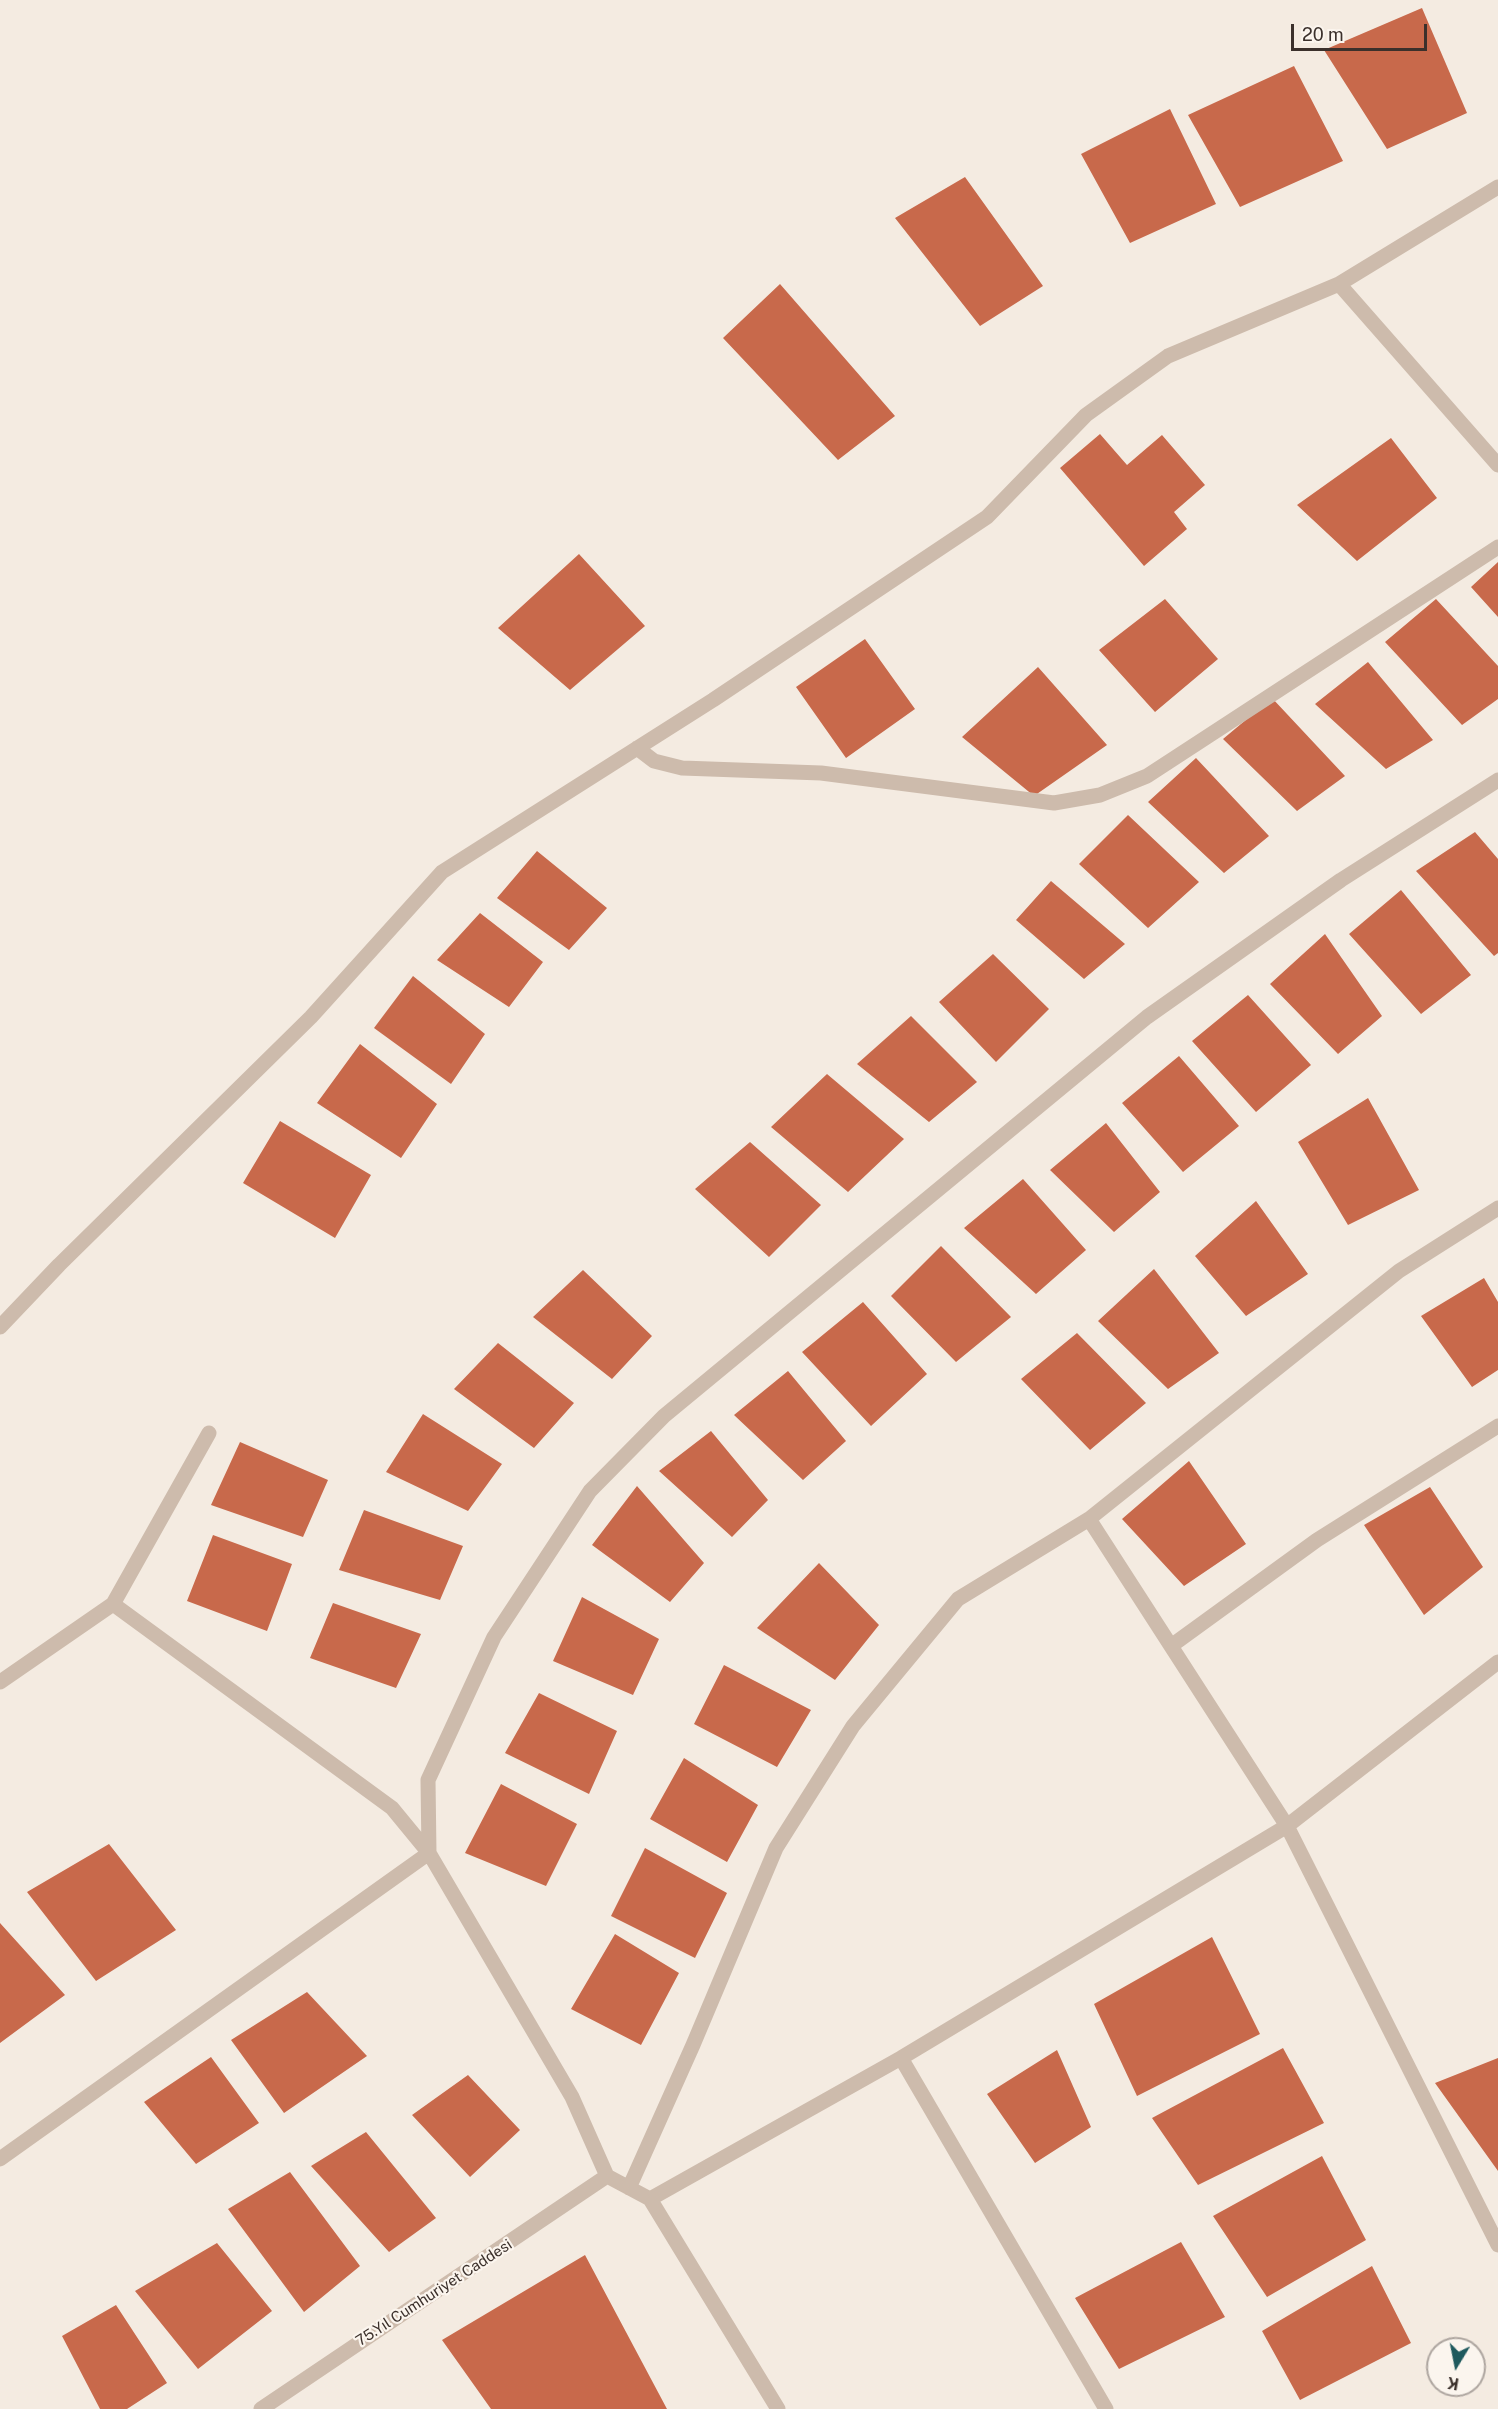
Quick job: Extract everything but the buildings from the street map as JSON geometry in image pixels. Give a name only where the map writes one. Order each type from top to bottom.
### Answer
[{"type":"street","points":[[0,1327],[59,1265],[311,1017],[442,872],[637,748],[987,517],[1086,415],[1168,356],[1339,284],[1498,187]]},
{"type":"street","points":[[1339,284],[1498,465]]},
{"type":"street","points":[[637,748],[654,761],[682,768],[821,773],[1054,803],[1100,795],[1147,776],[1498,547]]},
{"type":"street","points":[[429,1853],[428,1780],[494,1637],[590,1491],[663,1416],[1147,1017],[1341,880],[1498,780]]},
{"type":"street","points":[[629,2188],[693,2045],[776,1848],[853,1726],[958,1599],[1089,1519],[1399,1271],[1498,1208]]},
{"type":"street","points":[[1171,1646],[1317,1540],[1498,1426]]},
{"type":"street","points":[[0,1682],[113,1604],[208,1432]]},
{"type":"street","points":[[1089,1519],[1287,1826],[1498,2245]]},
{"type":"street","points":[[113,1604],[392,1808],[429,1853],[572,2097],[607,2176],[650,2199],[778,2409]]},
{"type":"street","points":[[650,2199],[901,2058],[1287,1826],[1498,1662]]},
{"type":"street","points":[[0,2159],[429,1853]]},
{"type":"street","points":[[901,2058],[1106,2409]]},
{"type":"street","name":"75.Yıl Cumhuriyet Caddesi","points":[[261,2409],[607,2176]]}]
